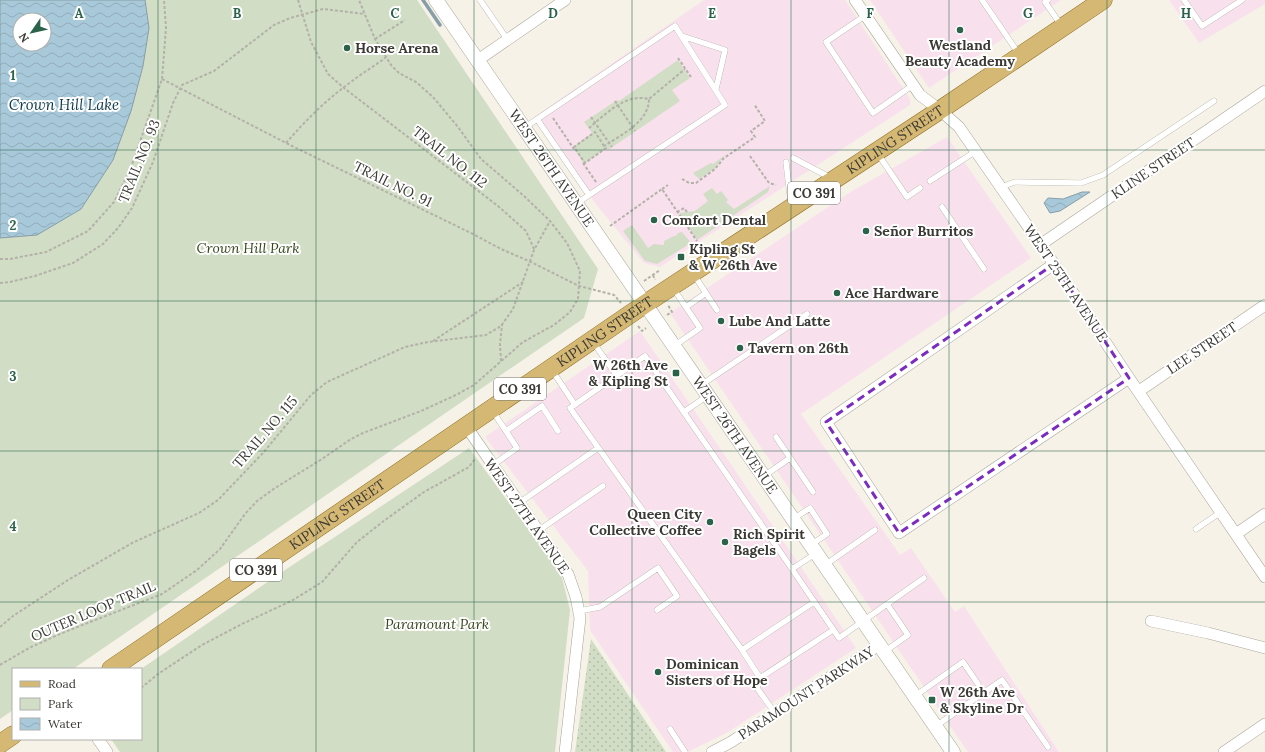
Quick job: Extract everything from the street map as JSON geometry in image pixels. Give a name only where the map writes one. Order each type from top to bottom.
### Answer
[{"type":"main road","name":"KIPLING STREET","points":[[112,668],[645,304],[835,180],[1103,0]]},
{"type":"main road","points":[[0,744],[12,736]]},
{"type":"street","name":"WEST 26TH AVENUE","points":[[436,0],[953,752]]},
{"type":"street","points":[[478,60],[565,0]]},
{"type":"street","name":"WEST 25TH AVENUE","points":[[856,0],[920,95],[959,127],[1054,264],[1129,378],[1265,577]]},
{"type":"street","name":"KLINE STREET","points":[[1040,245],[1265,91]]},
{"type":"street","points":[[1054,264],[826,422],[899,533],[1129,378]]},
{"type":"street","name":"LEE STREET","points":[[1139,391],[1265,305]]},
{"type":"street","name":"WEST 27TH AVENUE","points":[[466,426],[492,466],[568,574],[576,598],[580,618],[565,752]]},
{"type":"street","points":[[1236,534],[1265,514]]},
{"type":"street","points":[[1151,621],[1208,633],[1265,648]]},
{"type":"street","name":"PARAMOUNT PARKWAY","points":[[712,752],[731,742],[774,713],[882,648]]},
{"type":"street","points":[[1224,752],[1265,724]]},
{"type":"street","points":[[99,740],[107,752]]},
{"type":"lane","points":[[480,0],[507,39]]},
{"type":"lane","points":[[982,0],[1020,56]]},
{"type":"lane","points":[[1184,0],[1202,26],[1242,0]]},
{"type":"lane","points":[[1046,1],[1062,27]]},
{"type":"lane","points":[[866,15],[826,42],[873,113],[913,85]]},
{"type":"lane","points":[[524,128],[676,26],[726,105],[576,204]]},
{"type":"lane","points":[[682,36],[725,50],[716,89]]},
{"type":"lane","points":[[1001,187],[1015,182],[1081,183],[1103,175],[1214,101]]},
{"type":"lane","points":[[537,119],[589,195]]},
{"type":"lane","points":[[930,181],[976,151]]},
{"type":"lane","points":[[877,152],[907,197],[920,188]]},
{"type":"lane","points":[[793,158],[835,180]]},
{"type":"lane","points":[[786,162],[791,208]]},
{"type":"lane","points":[[942,208],[984,270]]},
{"type":"lane","points":[[692,273],[717,310]]},
{"type":"lane","points":[[672,286],[700,328],[674,346]]},
{"type":"lane","points":[[686,307],[706,293]]},
{"type":"lane","points":[[684,412],[704,390],[807,314]]},
{"type":"lane","points":[[592,340],[617,376]]},
{"type":"lane","points":[[760,678],[742,650],[570,408],[645,356],[839,638],[924,578]]},
{"type":"lane","points":[[551,368],[574,406]]},
{"type":"lane","points":[[506,431],[542,406],[558,431]]},
{"type":"lane","points":[[491,409],[517,448],[492,466]]},
{"type":"lane","points":[[776,437],[813,492]]},
{"type":"lane","points":[[518,503],[598,448]]},
{"type":"lane","points":[[763,476],[790,458]]},
{"type":"lane","points":[[538,531],[603,486]]},
{"type":"lane","points":[[792,570],[827,534],[810,508],[793,520]]},
{"type":"lane","points":[[1196,529],[1221,512]]},
{"type":"lane","points":[[825,565],[875,530]]},
{"type":"lane","points":[[579,612],[600,607],[658,568],[678,596],[657,610]]},
{"type":"lane","points":[[742,650],[814,602]]},
{"type":"lane","points":[[882,648],[908,635],[887,604]]},
{"type":"lane","points":[[774,713],[757,688],[760,678],[833,630]]},
{"type":"lane","points":[[915,696],[963,662],[978,684]]},
{"type":"lane","points":[[936,726],[1002,680],[1048,747]]},
{"type":"lane","points":[[670,729],[685,752]]},
{"type":"path","points":[[0,259],[10,259],[46,252],[88,231],[114,202],[130,170],[162,79],[166,28],[164,0]]},
{"type":"path","name":"TRAIL NO. 112","points":[[298,0],[311,42],[328,74],[344,88],[498,206],[526,231],[534,250]]},
{"type":"path","name":"OUTER LOOP TRAIL","points":[[0,665],[29,648],[62,633],[162,594],[197,570],[220,549],[245,514],[257,501],[275,488],[351,439],[363,433],[421,412],[474,385],[523,342],[554,326],[570,312],[578,299],[580,271],[567,243],[550,221],[524,196],[481,159],[458,127],[433,98],[416,82],[399,73],[391,65],[375,39],[359,0]]},
{"type":"path","points":[[180,88],[182,85],[214,71],[274,25],[303,14],[323,9],[365,14]]},
{"type":"path","points":[[375,39],[405,20]]},
{"type":"path","points":[[286,143],[309,117],[344,88],[386,57]]},
{"type":"path","points":[[678,58],[691,77]]},
{"type":"path","points":[[589,128],[619,103],[643,98],[649,99],[685,69]]},
{"type":"path","name":"TRAIL NO. 91","points":[[162,79],[286,143],[501,249],[580,286],[614,295],[618,299]]},
{"type":"path","name":"TRAIL NO. 93","points":[[0,283],[35,276],[73,263],[103,244],[118,228],[132,208],[153,162],[173,103],[180,88]]},
{"type":"path","points":[[604,146],[637,124],[649,106],[649,99]]},
{"type":"path","points":[[615,101],[636,131]]},
{"type":"path","points":[[682,179],[689,183],[696,183],[715,169],[724,158],[755,136],[751,131],[765,121],[754,104]]},
{"type":"path","points":[[548,112],[600,188]]},
{"type":"path","points":[[591,117],[612,147]]},
{"type":"path","points":[[595,132],[604,146],[606,148],[585,163],[574,147],[595,132]]},
{"type":"path","points":[[750,156],[769,183],[776,185]]},
{"type":"path","points":[[610,226],[668,185]]},
{"type":"path","points":[[662,190],[697,241]]},
{"type":"path","points":[[677,212],[684,208],[687,212]]},
{"type":"path","name":"TRAIL NO. 115","points":[[0,627],[68,580],[134,542],[199,513],[218,500],[263,453],[311,395],[327,382],[405,347],[486,335],[502,325],[514,309],[534,250],[550,221]]},
{"type":"path","points":[[431,342],[524,281]]},
{"type":"path","points":[[501,361],[500,344],[502,325]]},
{"type":"path","points":[[142,687],[158,674],[202,645],[293,600],[322,582],[357,542],[424,492],[469,468],[477,457]]},
{"type":"highlighted area","points":[[1054,264],[1129,378],[899,533],[826,422]]},
{"type":"shaded area","points":[[704,0],[845,0],[910,99],[910,105],[660,267],[644,263],[595,203],[534,117]]},
{"type":"shaded area","points":[[870,0],[1061,0],[929,88]]},
{"type":"shaded area","points":[[1169,0],[1265,0],[1265,4],[1199,43]]},
{"type":"shaded area","points":[[947,137],[1031,258],[801,414],[900,555],[911,548],[955,612],[964,606],[1059,752],[968,752],[670,313],[852,191]]},
{"type":"shaded area","points":[[640,331],[856,648],[728,732],[688,752],[673,752],[590,630],[588,571],[485,437]]},
{"type":"green space","name":"Crown Hill Park","points":[[0,0],[417,0],[598,269],[584,318],[74,668],[12,668],[12,711],[0,719]]},
{"type":"green space","points":[[678,60],[690,78],[672,90],[680,101],[608,150],[606,148],[584,164],[573,147],[592,133],[584,122],[617,100],[619,101]]},
{"type":"green space","points":[[725,155],[714,169],[699,179],[693,173],[711,163],[713,164]]},
{"type":"green space","points":[[770,186],[768,192],[697,240],[679,213],[695,211],[708,201],[703,194],[712,188],[717,194],[721,191],[728,200],[726,202],[734,209]]},
{"type":"green space","points":[[632,225],[648,248],[654,244],[664,245],[664,241],[682,232],[691,243],[657,264],[645,261],[623,231]]},
{"type":"green space","name":"Paramount Park","points":[[469,448],[561,574],[570,610],[555,752],[120,752],[112,740],[142,740],[142,668],[288,568]]},
{"type":"green space","points":[[591,639],[666,752],[575,752]]},
{"type":"water","name":"Crown Hill Lake","points":[[0,0],[145,0],[149,28],[143,66],[131,111],[113,160],[81,209],[37,235],[0,238]]},
{"type":"water","points":[[1082,192],[1090,192],[1060,211],[1050,213],[1044,203],[1048,198],[1063,199]]},
{"type":"waterway","points":[[423,0],[440,25]]},
{"type":"place","name":"Westland Beauty Academy","points":[[960,30]]},
{"type":"place","name":"Horse Arena","points":[[347,48]]},
{"type":"place","name":"Comfort Dental","points":[[654,220]]},
{"type":"place","name":"Señor Burritos","points":[[866,231]]},
{"type":"place","name":"Kipling St & W 26th Ave","points":[[681,257]]},
{"type":"place","name":"Ace Hardware","points":[[837,293]]},
{"type":"place","name":"Lube And Latte","points":[[721,321]]},
{"type":"place","name":"Tavern on 26th","points":[[740,348]]},
{"type":"place","name":"W 26th Ave & Kipling St","points":[[676,373]]},
{"type":"place","name":"Queen City Collective Coffee","points":[[710,522]]},
{"type":"place","name":"Rich Spirit Bagels","points":[[725,542]]},
{"type":"place","name":"Dominican Sisters of Hope","points":[[658,672]]},
{"type":"place","name":"W 26th Ave & Skyline Dr","points":[[932,700]]}]
